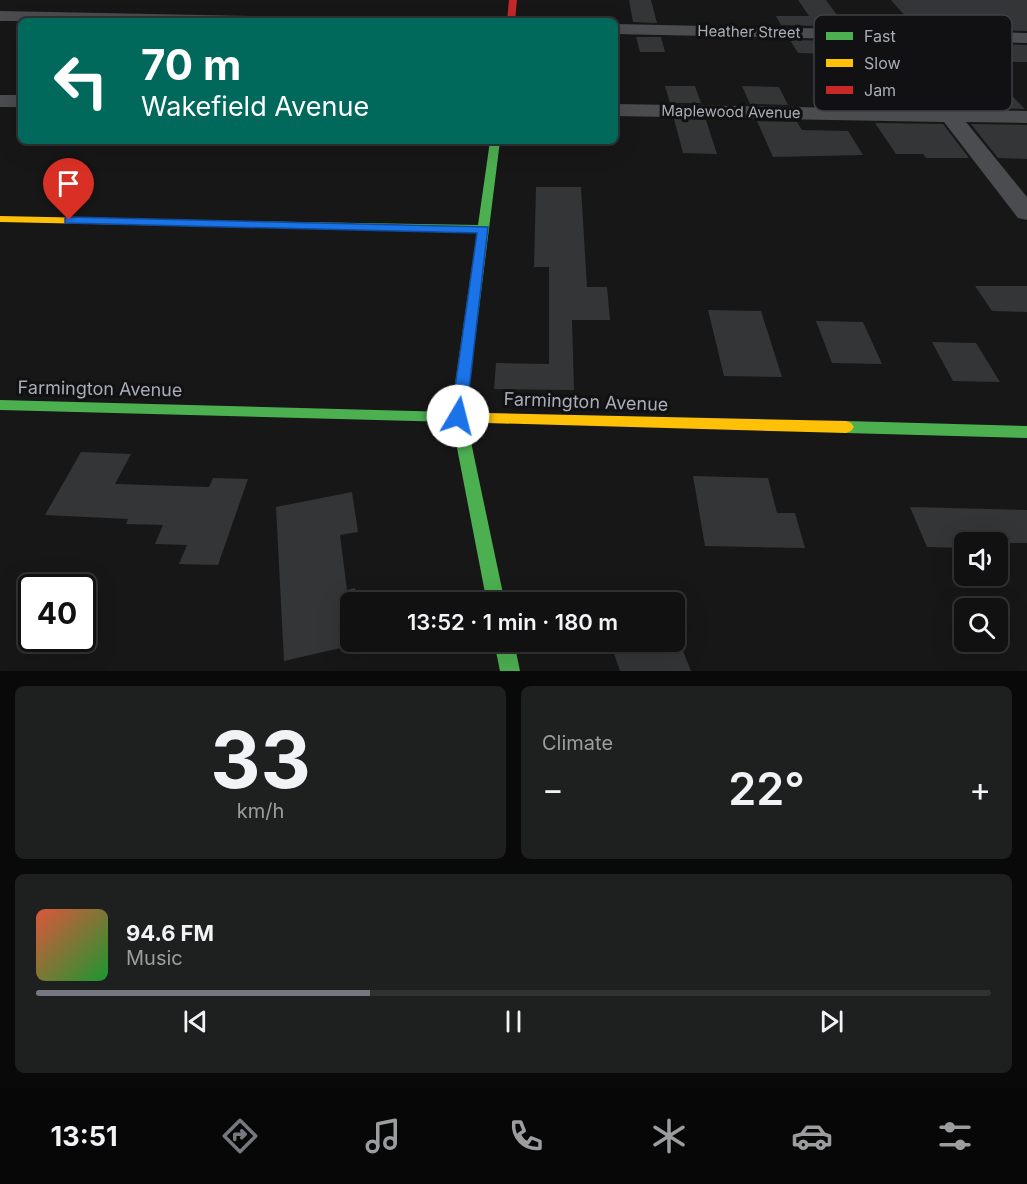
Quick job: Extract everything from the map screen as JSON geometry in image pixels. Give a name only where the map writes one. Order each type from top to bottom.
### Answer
[{"type":"street","points":[[162,18],[181,0]]},
{"type":"street","points":[[510,18],[513,0]]},
{"type":"street","points":[[0,16],[107,18]]},
{"type":"street","name":"Heather Street","points":[[618,29],[814,33]]},
{"type":"street","name":"Heather Street","points":[[1012,38],[1027,38]]},
{"type":"street","points":[[0,101],[18,101]]},
{"type":"street","name":"Maplewood Avenue","points":[[618,110],[1027,117]]},
{"type":"street","points":[[950,116],[1027,213]]},
{"type":"street","points":[[494,592],[458,416],[495,144]]},
{"type":"street","points":[[0,219],[483,229]]},
{"type":"street","name":"Farmington Avenue","points":[[0,405],[1027,432]]},
{"type":"street","points":[[506,652],[510,671]]},
{"type":"building","points":[[629,0],[651,0],[657,23],[633,22]]},
{"type":"building","points":[[798,0],[826,0],[837,15],[814,15],[814,26],[781,25],[776,16],[809,16]]},
{"type":"building","points":[[891,0],[1027,0],[1027,31],[1012,31],[1012,15],[904,15]]},
{"type":"building","points":[[636,37],[661,37],[665,52],[640,52]]},
{"type":"building","points":[[790,40],[814,41],[814,54],[798,53]]},
{"type":"building","points":[[1012,45],[1027,45],[1027,62],[1012,62]]},
{"type":"building","points":[[665,86],[695,86],[701,103],[670,103]]},
{"type":"building","points":[[742,86],[779,87],[788,105],[750,104]]},
{"type":"building","points":[[1012,96],[1025,109],[1012,109]]},
{"type":"building","points":[[674,119],[706,120],[717,154],[683,153]]},
{"type":"building","points":[[757,121],[797,122],[802,130],[848,131],[863,155],[773,157]]},
{"type":"building","points":[[875,123],[943,124],[969,158],[926,158],[923,154],[896,154]]},
{"type":"building","points":[[971,124],[1027,125],[1027,159],[998,158]]},
{"type":"building","points":[[536,187],[581,187],[587,287],[607,287],[610,320],[572,320],[574,390],[494,389],[496,363],[549,364],[549,267],[534,267]]},
{"type":"building","points":[[975,286],[1027,286],[1027,312],[992,311]]},
{"type":"building","points":[[708,310],[761,311],[782,377],[724,376]]},
{"type":"building","points":[[816,321],[863,322],[882,364],[832,363]]},
{"type":"building","points":[[932,342],[976,343],[1000,382],[953,381]]},
{"type":"building","points":[[81,452],[131,454],[115,484],[209,487],[213,478],[248,479],[218,565],[179,564],[187,545],[155,544],[163,525],[126,524],[128,519],[45,515]]},
{"type":"building","points":[[693,476],[768,478],[777,513],[795,513],[805,548],[705,546]]},
{"type":"building","points":[[352,492],[358,532],[340,535],[347,590],[355,588],[356,592],[340,592],[340,648],[284,661],[276,507]]},
{"type":"building","points":[[910,507],[1027,510],[1027,543],[1008,543],[1008,532],[954,532],[954,548],[927,547]]},
{"type":"building","points":[[613,652],[683,652],[691,671],[620,671]]},
{"type":"traffic: fast","points":[[494,592],[458,416],[495,144]]},
{"type":"traffic: fast","points":[[185,223],[483,229]]},
{"type":"traffic: fast","points":[[0,405],[487,418]]},
{"type":"traffic: fast","points":[[846,427],[1027,432]]},
{"type":"traffic: fast","points":[[506,652],[510,671]]},
{"type":"traffic: slow","points":[[0,219],[185,223]]},
{"type":"traffic: slow","points":[[487,418],[846,427]]},
{"type":"traffic: jam","points":[[511,18],[513,0]]},
{"type":"route","points":[[69,220],[483,229],[458,416]]}]
